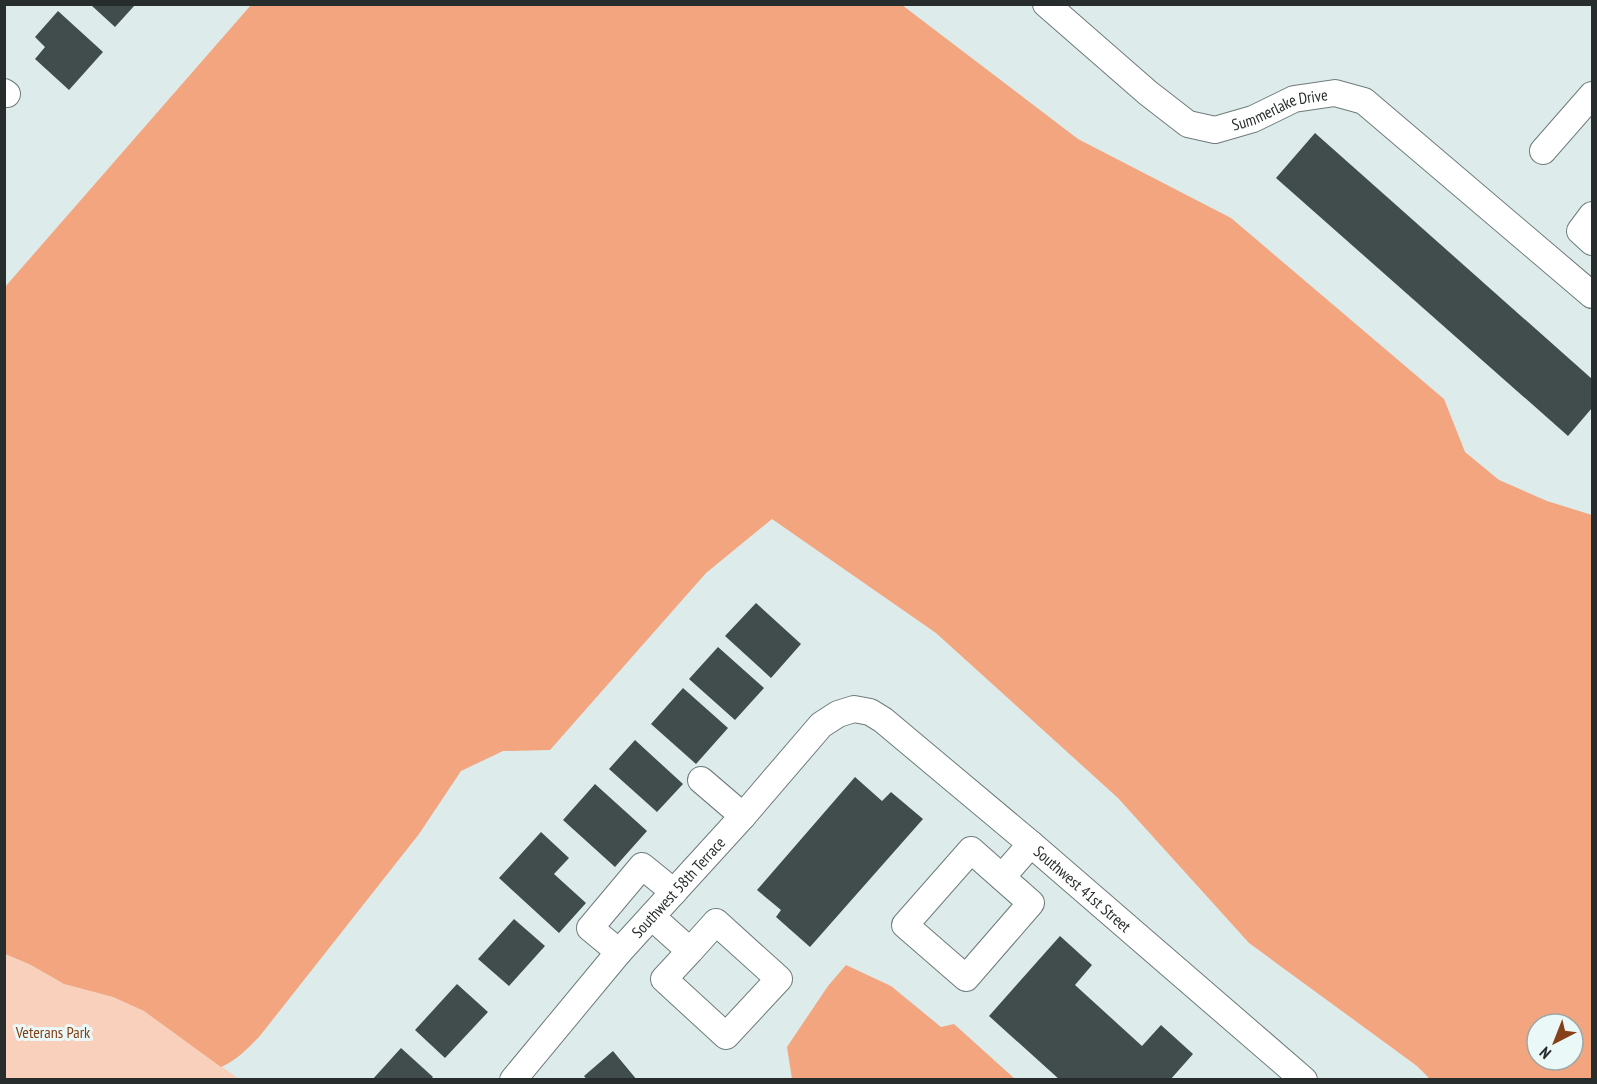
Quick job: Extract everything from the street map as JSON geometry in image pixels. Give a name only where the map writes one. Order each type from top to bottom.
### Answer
[{"type":"street","name":"Summerlake Drive","points":[[1046,4],[1148,93],[1188,124],[1215,130],[1253,119],[1294,99],[1335,93],[1364,101],[1593,295]]},
{"type":"street","points":[[1543,151],[1593,94]]},
{"type":"street","points":[[1593,215],[1580,231],[1593,242]]},
{"type":"street","name":"Southwest 58th Terrace","points":[[513,1080],[619,952],[743,816],[821,725],[838,714],[854,709]]},
{"type":"street","name":"Southwest 41st Street","points":[[854,709],[870,712],[883,720],[1303,1079]]},
{"type":"street","points":[[701,780],[743,816]]},
{"type":"street","points":[[1002,878],[1030,844]]},
{"type":"street","points":[[971,850],[1002,878],[1032,903],[966,978],[905,925],[971,850]]},
{"type":"street","points":[[619,952],[590,928],[642,866],[674,892]]},
{"type":"street","points":[[652,917],[690,951]]},
{"type":"street","points":[[716,922],[779,979],[726,1036],[664,979],[690,951],[716,922]]},
{"type":"green space","name":"Veterans Park","points":[[4,954],[31,965],[64,984],[113,997],[144,1011],[239,1079],[5,1079]]},
{"type":"shaded area","points":[[251,5],[902,5],[1078,139],[1231,218],[1444,399],[1465,452],[1499,480],[1547,501],[1592,515],[1592,1079],[1430,1079],[1417,1066],[1249,943],[1118,798],[936,633],[772,519],[706,573],[550,750],[503,751],[461,771],[419,834],[259,1037],[237,1058],[227,1064],[221,1067],[144,1011],[113,997],[64,984],[31,965],[5,954],[5,287]]},
{"type":"shaded area","points":[[846,965],[891,986],[941,1027],[954,1024],[1015,1079],[792,1079],[787,1047],[828,986]]},
{"type":"building","points":[[91,5],[135,5],[115,27]]},
{"type":"building","points":[[58,11],[103,52],[69,90],[35,59],[45,47],[35,37]]},
{"type":"building","points":[[1315,133],[1592,379],[1592,408],[1568,436],[1276,178]]},
{"type":"building","points":[[756,603],[801,644],[771,678],[725,636]]},
{"type":"building","points":[[718,647],[764,688],[735,720],[689,679]]},
{"type":"building","points":[[683,688],[728,728],[696,764],[651,724]]},
{"type":"building","points":[[635,740],[683,784],[657,812],[609,769]]},
{"type":"building","points":[[855,777],[882,801],[891,792],[923,819],[810,947],[776,917],[781,910],[757,890]]},
{"type":"building","points":[[595,784],[647,831],[615,867],[563,820]]},
{"type":"building","points":[[541,832],[569,858],[554,874],[586,903],[559,933],[499,878]]},
{"type":"building","points":[[514,919],[545,946],[509,986],[478,959]]},
{"type":"building","points":[[1060,936],[1092,965],[1075,985],[1142,1046],[1161,1025],[1193,1054],[1170,1080],[1060,1080],[989,1016]]},
{"type":"building","points":[[457,984],[488,1012],[445,1058],[415,1030]]},
{"type":"building","points":[[401,1048],[433,1077],[430,1080],[372,1080]]},
{"type":"building","points":[[613,1051],[637,1080],[587,1080],[584,1076]]}]
